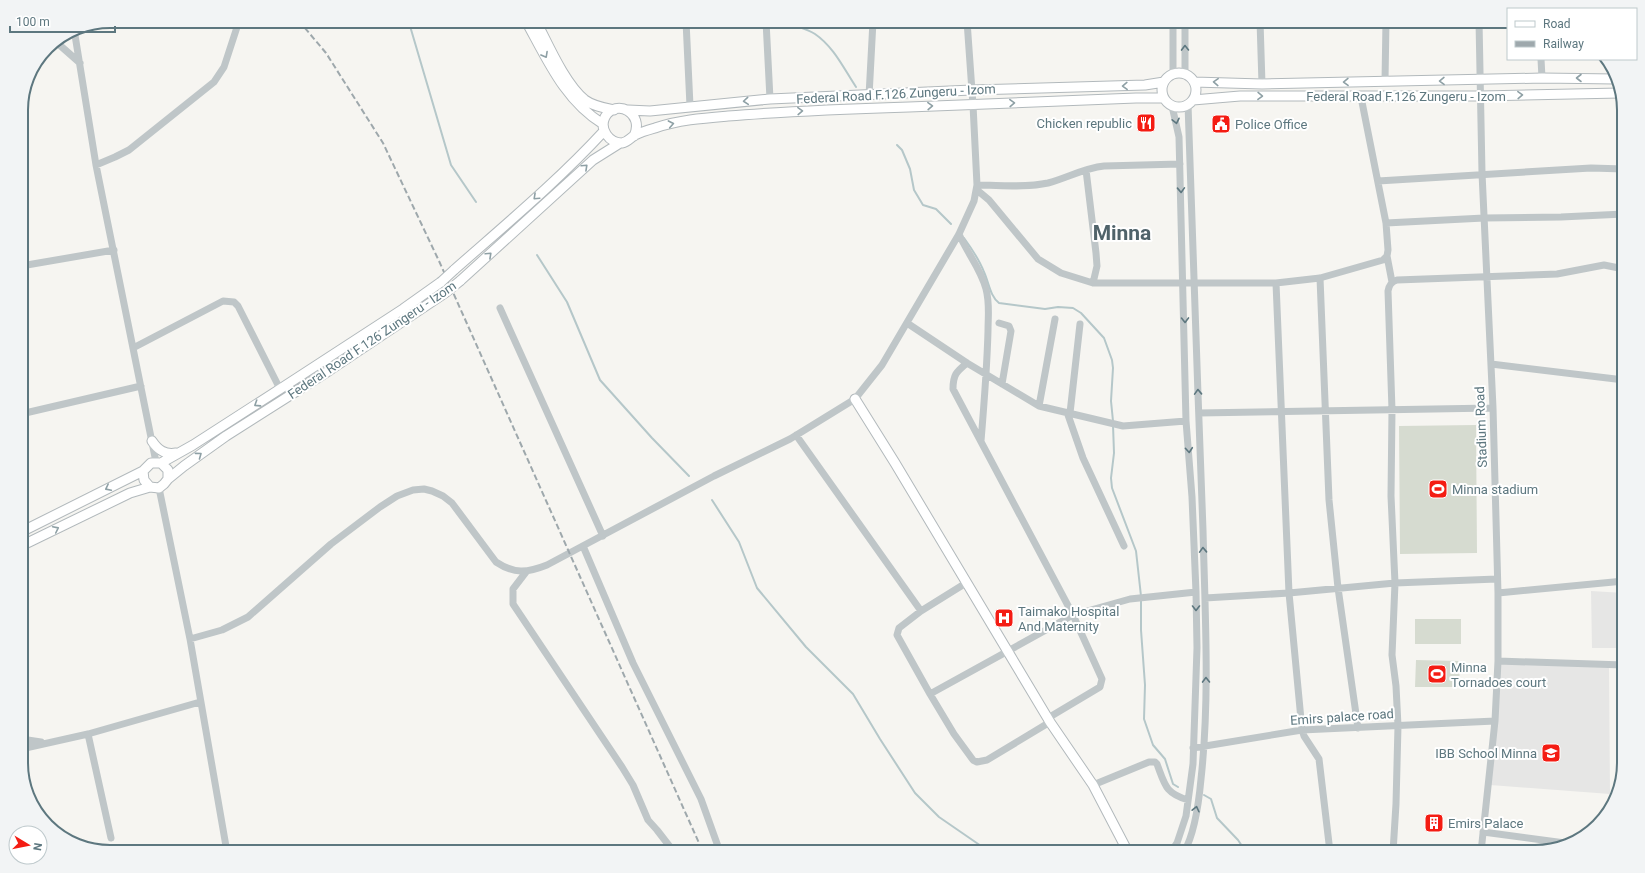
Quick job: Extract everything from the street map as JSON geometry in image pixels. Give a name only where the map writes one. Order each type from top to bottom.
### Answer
[{"type":"main road","points":[[530,28],[558,79],[580,107],[604,128],[608,137],[614,141],[620,143],[630,140],[634,136],[637,125],[633,114],[628,110],[614,110],[594,105],[585,100],[566,78],[540,28]]},
{"type":"main road","points":[[1173,74],[1185,74],[1194,82],[1196,91],[1191,102],[1183,107],[1172,106],[1164,98],[1162,88],[1164,82],[1173,74]]},
{"type":"main road","name":"Federal Road F.126 Zungeru - Izom","points":[[1194,82],[1262,84],[1542,78],[1611,79]]},
{"type":"main road","name":"Federal Road F.126 Zungeru - Izom","points":[[628,110],[650,110],[770,100],[972,90],[1145,85],[1164,82]]},
{"type":"main road","name":"Federal Road F.126 Zungeru - Izom","points":[[1191,102],[1240,96],[1361,97],[1615,93]]},
{"type":"main road","name":"Federal Road F.126 Zungeru - Izom","points":[[634,136],[657,127],[707,118],[771,112],[1164,98]]},
{"type":"main road","points":[[604,128],[605,118],[614,110]]},
{"type":"main road","name":"Federal Road F.126 Zungeru - Izom","points":[[159,462],[193,445],[403,309],[441,282],[519,213],[588,148],[604,128]]},
{"type":"main road","name":"Federal Road F.126 Zungeru - Izom","points":[[168,479],[226,436],[445,293],[592,160],[620,143]]},
{"type":"main road","points":[[855,399],[966,583],[1009,651],[1049,720],[1093,785],[1124,845]]},
{"type":"main road","points":[[152,441],[156,448],[161,452],[171,454],[177,453]]},
{"type":"main road","points":[[28,528],[143,471],[151,463],[159,462],[168,470],[168,479],[164,484],[130,493],[28,543]]},
{"type":"main road","points":[[143,471],[144,480],[155,487]]},
{"type":"street","points":[[96,165],[116,158],[129,150],[214,82],[224,67],[237,28]]},
{"type":"street","points":[[686,28],[690,106]]},
{"type":"street","points":[[766,28],[770,100]]},
{"type":"street","points":[[869,96],[873,28]]},
{"type":"street","points":[[190,639],[222,630],[248,617],[331,544],[374,511],[397,496],[413,490],[432,491],[443,496],[452,504],[496,562],[504,567],[526,572],[547,566],[796,435],[855,399],[882,365],[959,234],[974,201],[977,187],[968,28]]},
{"type":"street","points":[[1173,28],[1173,74]]},
{"type":"street","points":[[1185,28],[1185,74]]},
{"type":"street","points":[[1260,28],[1262,84]]},
{"type":"street","points":[[1385,81],[1386,28]]},
{"type":"street","name":"Stadium Road","points":[[1480,28],[1482,173],[1493,408],[1498,578],[1498,661],[1495,721],[1482,845]]},
{"type":"street","points":[[75,35],[96,165],[140,386],[152,441],[159,462]]},
{"type":"street","points":[[60,45],[80,63]]},
{"type":"street","points":[[1542,60],[1542,78]]},
{"type":"street","points":[[1361,97],[1386,223],[1387,256],[1392,282],[1388,291],[1392,410],[1390,453],[1395,583],[1392,654],[1396,686],[1398,726],[1393,845]]},
{"type":"street","points":[[1186,845],[1199,798],[1205,747],[1206,712],[1205,598],[1195,283],[1189,164],[1191,102]]},
{"type":"street","points":[[1172,106],[1179,137],[1184,283],[1186,421],[1192,497],[1197,648],[1193,764],[1186,816],[1176,845]]},
{"type":"street","points":[[977,187],[1028,186],[1053,182],[1086,170],[1104,166],[1180,164]]},
{"type":"street","points":[[1378,180],[1482,173],[1590,168],[1617,169]]},
{"type":"street","points":[[1086,170],[1097,266],[1093,283]]},
{"type":"street","points":[[977,187],[1038,259],[1061,273],[1093,283],[1276,283],[1320,278],[1383,260],[1387,256]]},
{"type":"street","points":[[1386,223],[1484,218],[1617,214]]},
{"type":"street","points":[[959,234],[965,248],[979,269],[986,287],[990,305],[988,323],[987,374],[981,441]]},
{"type":"street","points":[[28,265],[114,250]]},
{"type":"street","points":[[1392,282],[1397,280],[1487,278],[1557,274],[1604,265],[1617,268]]},
{"type":"street","points":[[1320,278],[1329,500],[1338,588],[1358,728]]},
{"type":"street","points":[[1276,283],[1289,593],[1302,730],[1304,736],[1319,759],[1329,845]]},
{"type":"street","points":[[133,348],[223,301],[234,302],[238,306],[280,389]]},
{"type":"street","points":[[500,308],[603,536]]},
{"type":"street","points":[[1039,406],[1055,319]]},
{"type":"street","points":[[907,323],[967,363],[1039,406],[1123,426],[1186,421]]},
{"type":"street","points":[[999,323],[1009,326],[1011,331],[1002,384]]},
{"type":"street","points":[[1080,324],[1069,412],[1083,458],[1124,546]]},
{"type":"street","points":[[966,583],[922,611],[899,628],[897,635],[954,734],[973,760],[977,762],[987,760],[1100,687],[1102,683],[1101,674],[1073,615],[953,389],[953,378],[967,363]]},
{"type":"street","points":[[1491,364],[1617,379]]},
{"type":"street","points":[[28,412],[140,386]]},
{"type":"street","points":[[1199,413],[1493,408]]},
{"type":"street","points":[[796,435],[922,611]]},
{"type":"street","points":[[155,487],[190,639],[226,845]]},
{"type":"street","points":[[583,546],[634,663],[702,800],[718,845]]},
{"type":"street","points":[[526,572],[513,589],[513,604],[633,784],[648,820],[669,845]]},
{"type":"street","points":[[1205,598],[1289,593],[1395,583],[1498,578]]},
{"type":"street","points":[[1498,593],[1617,582]]},
{"type":"street","points":[[930,694],[1073,615],[1130,599],[1196,592]]},
{"type":"street","points":[[1498,661],[1617,665]]},
{"type":"street","points":[[28,747],[88,734],[200,702]]},
{"type":"street","name":"Emirs palace road","points":[[1193,748],[1302,730],[1495,721]]},
{"type":"street","points":[[88,734],[112,838]]},
{"type":"street","points":[[28,741],[47,743]]},
{"type":"street","points":[[1093,785],[1149,762],[1155,762],[1166,786],[1171,793],[1188,800]]},
{"type":"street","points":[[1483,832],[1557,842]]},
{"type":"shaded area","name":"Minna stadium","points":[[1476,425],[1477,553],[1400,554],[1399,426]]},
{"type":"shaded area","points":[[1591,591],[1617,593],[1617,648],[1592,648]]},
{"type":"shaded area","name":"Minna Tornadoes court","points":[[1415,619],[1461,619],[1461,644],[1415,644]]},
{"type":"shaded area","name":"Minna Tornadoes court","points":[[1416,660],[1460,661],[1459,687],[1415,687]]},
{"type":"shaded area","name":"IBB School Minna","points":[[1500,663],[1609,667],[1610,794],[1490,785]]},
{"type":"waterway","points":[[411,28],[451,165],[476,202]]},
{"type":"waterway","points":[[801,28],[815,34],[828,45],[856,87]]},
{"type":"waterway","points":[[897,145],[902,150],[910,169],[914,190],[923,205],[936,209],[951,224]]},
{"type":"waterway","points":[[964,238],[978,258],[992,293],[999,303],[1045,309],[1058,307],[1073,308],[1081,313],[1104,338],[1112,360],[1113,368],[1111,401],[1113,421]]},
{"type":"waterway","points":[[537,255],[567,302],[600,380],[652,438],[689,476]]},
{"type":"waterway","points":[[1113,425],[1114,453],[1111,478],[1112,488],[1136,551],[1141,596]]},
{"type":"waterway","points":[[712,500],[739,542],[757,588],[806,647],[853,694],[915,793],[939,817],[980,845]]},
{"type":"waterway","points":[[1141,600],[1141,630],[1145,685],[1144,719],[1153,745],[1165,759],[1173,784],[1178,787]]},
{"type":"waterway","points":[[1204,795],[1211,799],[1217,818],[1241,845]]},
{"type":"railway","points":[[305,28],[326,53],[383,143],[439,261],[700,845]]},
{"type":"place","name":"Chicken republic","points":[[1146,123]]},
{"type":"place","name":"Police Office","points":[[1221,124]]},
{"type":"place","name":"Minna stadium","points":[[1438,489]]},
{"type":"place","name":"Taimako Hospital And Maternity","points":[[1004,618]]},
{"type":"place","name":"Minna Tornadoes court","points":[[1437,674]]},
{"type":"place","name":"IBB School Minna","points":[[1551,753]]},
{"type":"place","name":"Emirs Palace","points":[[1434,823]]},
{"type":"district","name":"Minna","points":[[1122,233]]}]
